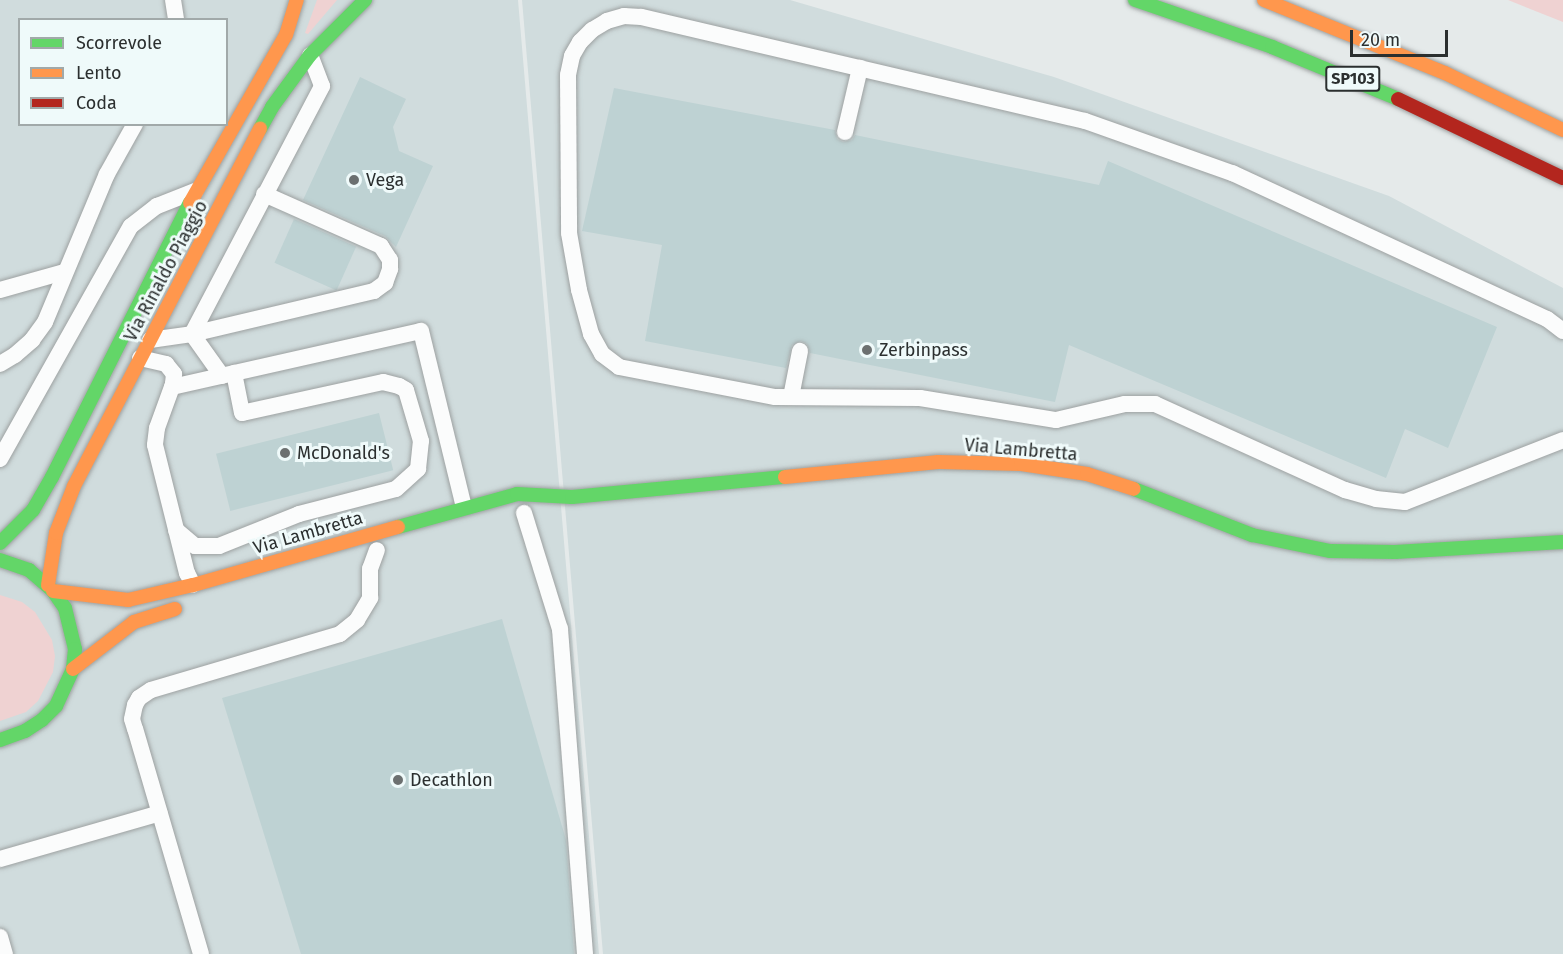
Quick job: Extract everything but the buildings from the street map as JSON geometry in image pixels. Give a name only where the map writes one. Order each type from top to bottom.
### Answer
[{"type":"main road","name":"Via Rinaldo Piaggio","points":[[0,543],[33,510],[52,477],[196,191],[286,35],[297,0]]},
{"type":"main road","name":"Via Rinaldo Piaggio","points":[[51,588],[56,533],[74,486],[272,107],[310,55],[365,0]]},
{"type":"main road","name":"SP103","points":[[1135,0],[1272,47],[1370,86],[1466,129],[1563,178]]},
{"type":"main road","name":"SP103","points":[[1264,0],[1444,73],[1563,130]]},
{"type":"main road","name":"Via Lambretta","points":[[51,588],[128,600],[193,585],[464,507],[517,494],[572,496],[938,462],[1048,467],[1088,474],[1152,495],[1252,535],[1330,551],[1395,552],[1563,543]]},
{"type":"main road","name":"Via Lambretta","points":[[519,514],[572,496]]},
{"type":"main road","name":"Via Lambretta","points":[[355,557],[382,549]]},
{"type":"main road","points":[[0,560],[29,570],[51,588],[65,608],[72,628],[75,649],[73,669],[56,706],[42,720],[25,731],[0,740]]},
{"type":"main road","points":[[73,669],[134,622],[188,606]]},
{"type":"lane","points":[[173,0],[176,18]]},
{"type":"lane","points":[[1563,331],[1547,319],[1232,173],[1085,121],[641,17],[624,16],[607,21],[592,30],[580,42],[570,66],[569,232],[579,290],[591,334],[602,354],[619,367],[775,396],[920,398],[1056,420],[1125,404],[1155,404],[1345,490],[1376,499],[1405,502],[1563,440]]},
{"type":"lane","points":[[192,334],[322,86],[310,55]]},
{"type":"lane","points":[[845,132],[860,68]]},
{"type":"lane","points":[[0,364],[32,340],[45,322],[107,174],[134,126]]},
{"type":"lane","points":[[0,459],[130,225],[157,206],[196,191]]},
{"type":"lane","points":[[150,340],[192,334],[374,291],[385,283],[390,260],[381,246],[264,194]]},
{"type":"lane","points":[[0,290],[64,272]]},
{"type":"lane","points":[[172,387],[421,331],[464,507]]},
{"type":"lane","points":[[176,530],[195,546],[219,546],[299,514],[396,489],[418,469],[421,441],[406,390],[383,382],[242,413],[228,374],[192,334]]},
{"type":"lane","points":[[791,396],[800,351]]},
{"type":"lane","points":[[140,358],[166,364],[174,374],[172,387],[154,437],[187,573],[193,585]]},
{"type":"lane","points":[[519,514],[560,629],[585,954]]},
{"type":"lane","points":[[201,954],[132,719],[135,705],[139,698],[151,690],[340,634],[357,620],[370,598],[370,569],[382,549]]},
{"type":"lane","points":[[0,859],[160,813]]},
{"type":"lane","points":[[0,937],[5,954]]},
{"type":"shaded area","points":[[0,0],[518,0],[599,954],[0,954]]},
{"type":"shaded area","points":[[317,0],[337,0],[308,34],[305,33]]},
{"type":"shaded area","points":[[522,0],[790,0],[1054,77],[1389,196],[1563,288],[1563,954],[603,954]]},
{"type":"shaded area","points":[[1508,0],[1563,0],[1563,22]]},
{"type":"shaded area","points":[[0,595],[22,602],[35,612],[52,640],[55,656],[53,672],[38,701],[26,712],[0,721]]},
{"type":"traffic: fast","points":[[260,129],[272,107],[310,55],[365,0]]},
{"type":"traffic: fast","points":[[1135,0],[1272,47],[1398,99]]},
{"type":"traffic: fast","points":[[0,543],[33,510],[52,477],[190,203]]},
{"type":"traffic: fast","points":[[398,527],[517,494],[572,497],[785,477]]},
{"type":"traffic: fast","points":[[1134,489],[1252,535],[1330,551],[1395,552],[1563,542]]},
{"type":"traffic: fast","points":[[0,560],[29,570],[53,591],[65,608],[75,649],[73,669],[56,706],[42,720],[25,731],[0,740]]},
{"type":"traffic: slow","points":[[190,203],[286,35],[297,0]]},
{"type":"traffic: slow","points":[[1264,0],[1445,73],[1563,130]]},
{"type":"traffic: slow","points":[[48,585],[56,533],[74,486],[260,129]]},
{"type":"traffic: slow","points":[[785,477],[938,462],[1021,464],[1087,474],[1134,489]]},
{"type":"traffic: slow","points":[[53,591],[128,600],[193,585],[398,527]]},
{"type":"traffic: slow","points":[[73,669],[134,622],[175,609]]},
{"type":"traffic: jam","points":[[1398,99],[1563,178]]},
{"type":"place","name":"Vega","points":[[354,180]]},
{"type":"place","name":"Zerbinpass","points":[[867,350]]},
{"type":"place","name":"McDonald's","points":[[285,453]]},
{"type":"place","name":"Decathlon","points":[[398,780]]}]
